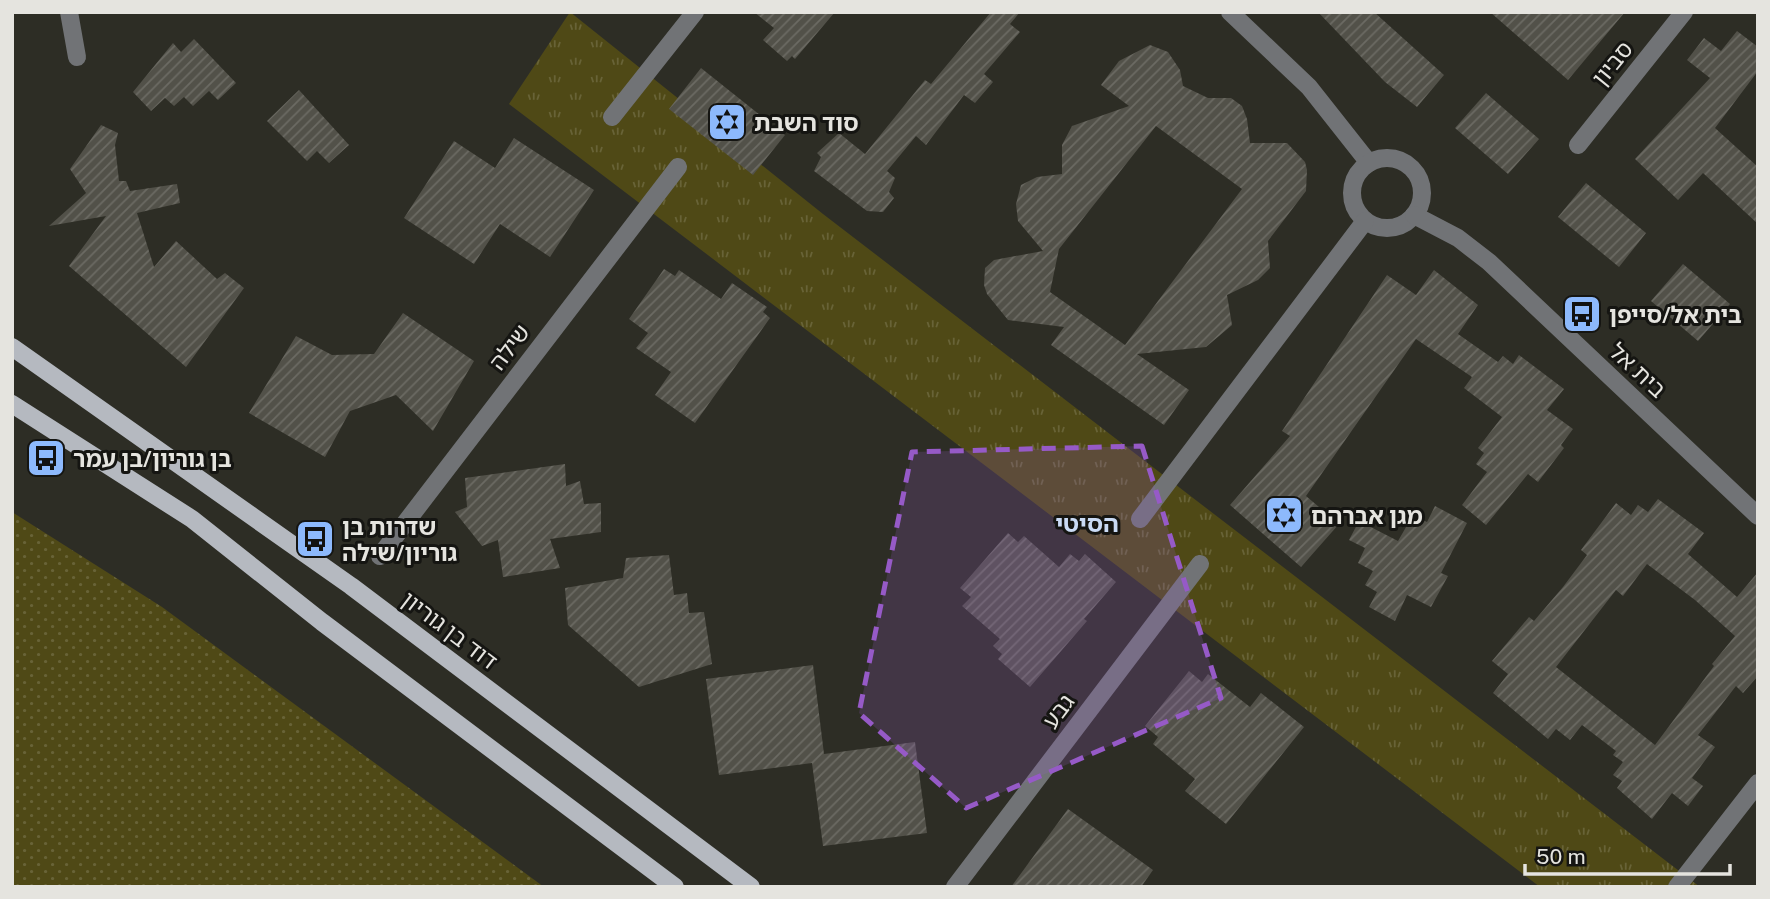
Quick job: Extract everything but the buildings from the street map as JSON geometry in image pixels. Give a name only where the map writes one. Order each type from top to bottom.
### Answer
[{"type":"main road","name":"דוד בן גוריון","points":[[12,347],[351,586],[751,887]]},
{"type":"main road","points":[[12,404],[192,519],[322,622],[674,887]]},
{"type":"street","points":[[69,12],[77,57]]},
{"type":"street","points":[[612,117],[695,12]]},
{"type":"street","points":[[1230,12],[1309,87],[1369,163]]},
{"type":"street","name":"סביון","points":[[1578,145],[1684,12]]},
{"type":"street","points":[[1392,159],[1413,170],[1422,192],[1414,215],[1407,222],[1386,229],[1365,222],[1357,213],[1352,191],[1354,180],[1369,163],[1392,159]]},
{"type":"street","name":"שילה","points":[[380,556],[678,167]]},
{"type":"street","name":"בית אל","points":[[1414,215],[1458,238],[1489,262],[1758,516]]},
{"type":"street","points":[[1140,519],[1365,222]]},
{"type":"street","name":"גבע","points":[[955,887],[1200,564]]},
{"type":"street","points":[[1677,887],[1758,783]]},
{"type":"highlighted area","points":[[1142,446],[1221,698],[966,808],[859,713],[912,452]]},
{"type":"green space","points":[[570,12],[823,214],[1700,887],[1540,887],[509,104]]},
{"type":"green space","points":[[12,512],[162,607],[544,887],[12,887]]},
{"type":"place","name":"סוד השבת","points":[[727,122]]},
{"type":"place","name":"בית אל/סייפן","points":[[1582,314]]},
{"type":"place","name":"בן גוריון/בן עמר","points":[[46,458]]},
{"type":"place","name":"מגן אברהם","points":[[1284,515]]},
{"type":"place","name":"שדרות בן גוריון/שילה","points":[[315,539]]},
{"type":"district","name":"הסיטי","points":[[1087,523]]}]
